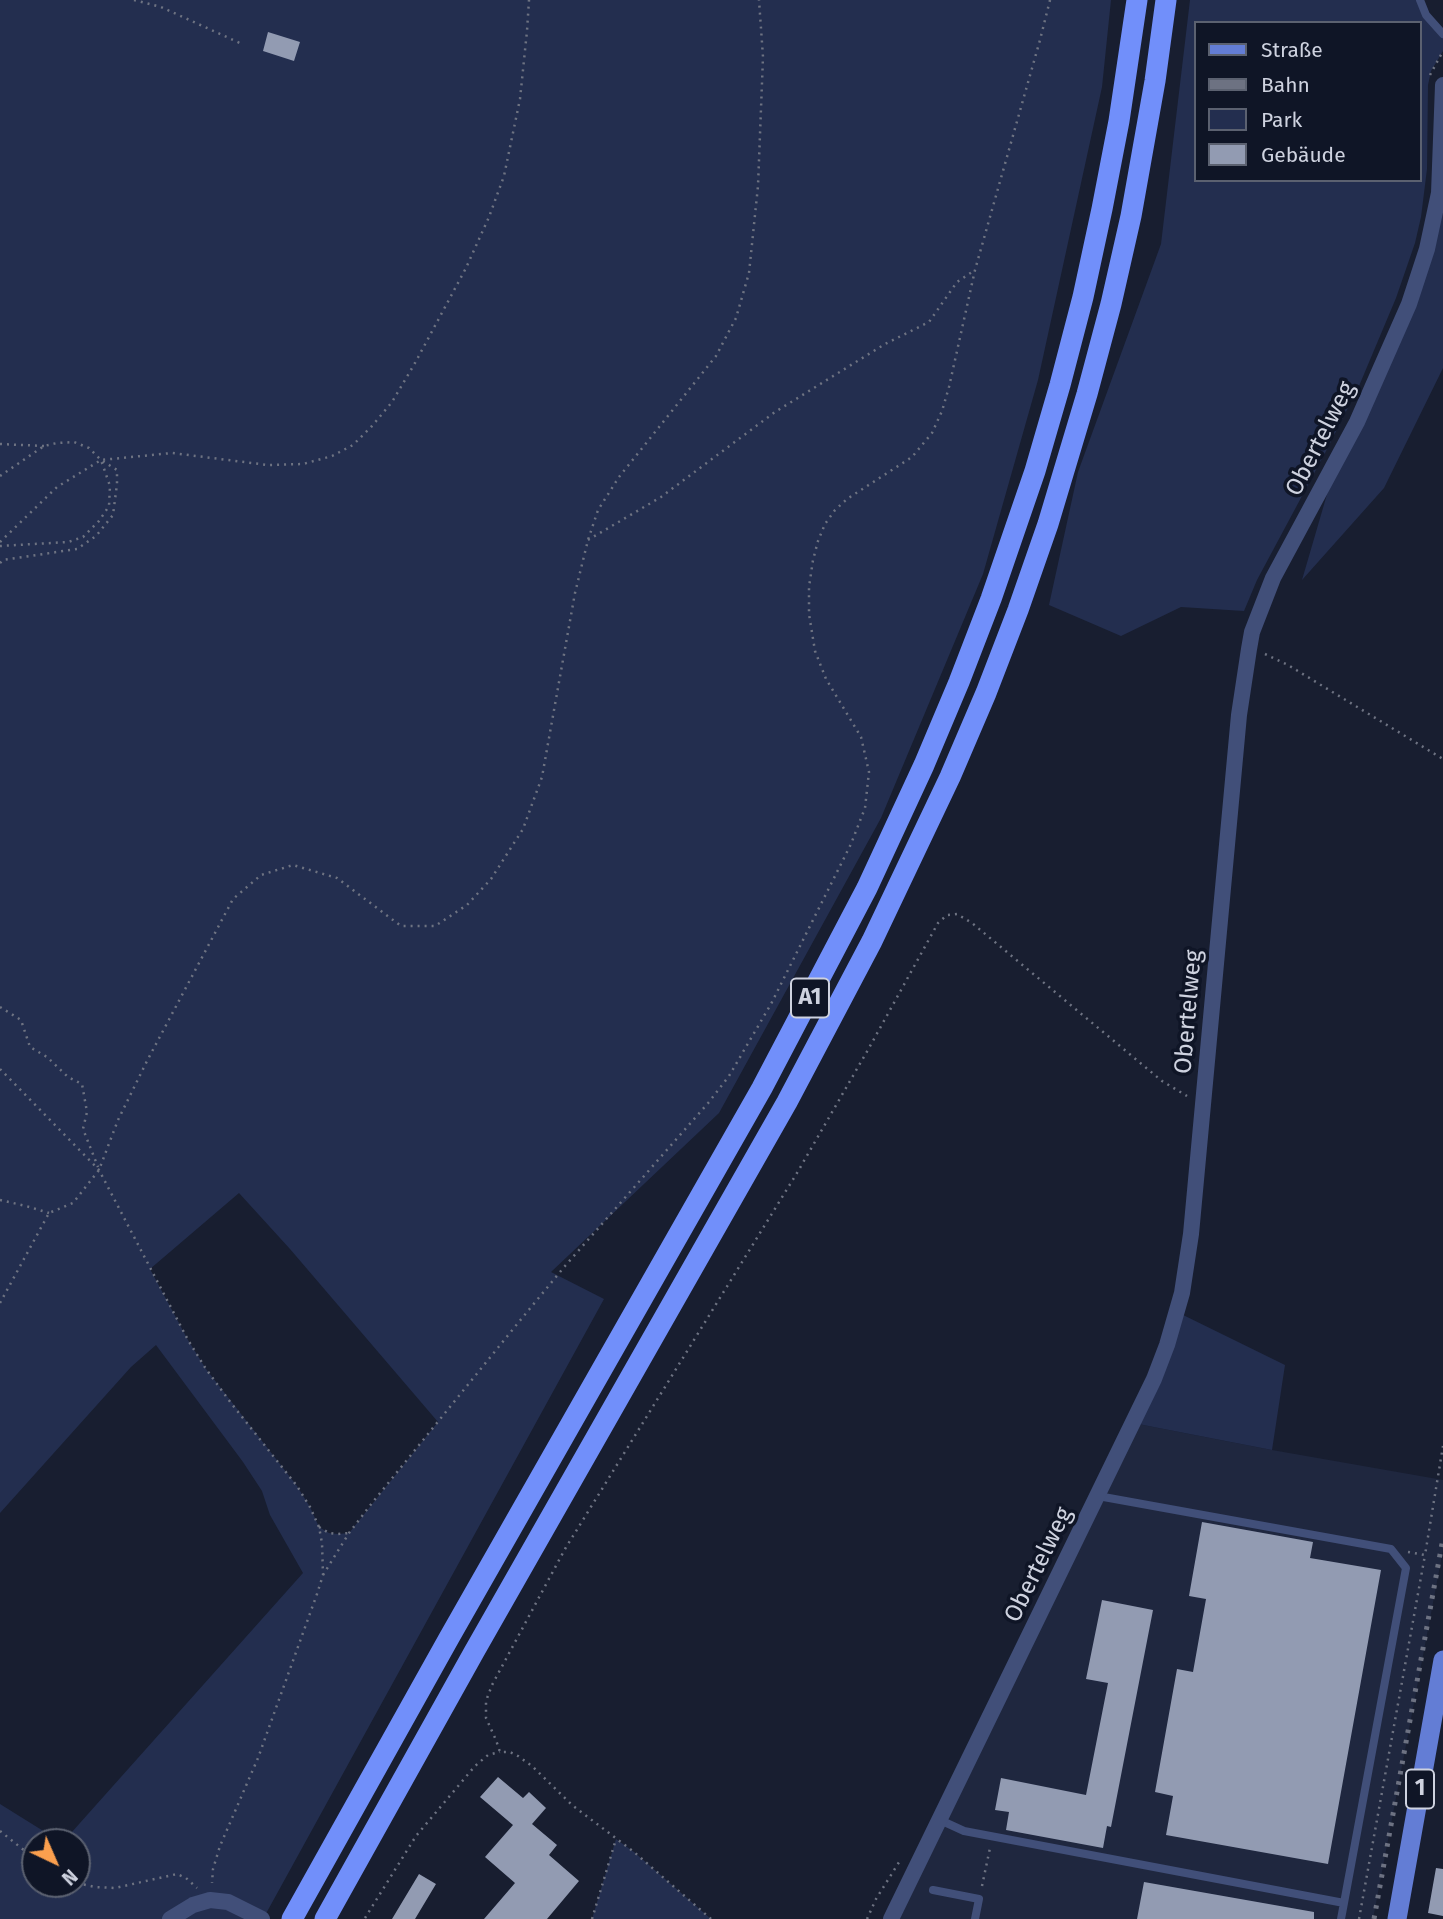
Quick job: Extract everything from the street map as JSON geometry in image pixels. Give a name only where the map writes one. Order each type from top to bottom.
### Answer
[{"type":"highway","name":"A1","points":[[292,1919],[762,1088],[846,928],[924,765],[960,682],[991,599],[1028,492],[1060,385],[1102,209],[1119,121],[1137,0]]},
{"type":"highway","name":"A1","points":[[325,1919],[787,1102],[872,942],[950,777],[1018,610],[1087,394],[1131,216],[1166,0]]},
{"type":"main road","name":"1","points":[[1397,1919],[1443,1660]]},
{"type":"street","name":"Obertelweg","points":[[891,1919],[1154,1379],[1177,1312],[1191,1234],[1239,715],[1252,632],[1273,578],[1357,422],[1409,304],[1427,249],[1439,193],[1436,82]]},
{"type":"street","points":[[170,1919],[193,1905],[210,1900],[228,1902],[262,1919]]},
{"type":"lane","points":[[1420,0],[1426,15],[1443,34]]},
{"type":"lane","points":[[1098,1496],[1391,1549],[1406,1567],[1341,1919]]},
{"type":"lane","points":[[940,1820],[964,1831],[1344,1903]]},
{"type":"lane","points":[[933,1890],[979,1899],[975,1919]]},
{"type":"path","points":[[134,0],[161,7],[242,44]]},
{"type":"path","points":[[0,544],[57,487],[101,460],[172,453],[268,465],[303,464],[332,456],[353,445],[372,426],[392,401],[415,363],[466,268],[489,217],[504,176],[520,99],[529,0]]},
{"type":"path","points":[[0,1303],[49,1213],[73,1203],[99,1170],[118,1120],[147,1061],[233,899],[261,875],[293,865],[337,878],[401,926],[435,926],[467,905],[491,879],[523,829],[542,777],[587,540],[598,510],[619,477],[716,356],[736,318],[749,273],[758,186],[764,57],[759,0]]},
{"type":"path","points":[[210,1900],[220,1846],[258,1758],[323,1575],[349,1533],[565,1266],[729,1076],[765,1015],[861,821],[869,772],[860,737],[826,679],[815,651],[809,614],[813,560],[825,524],[835,510],[847,499],[912,457],[932,433],[942,411],[975,270],[1050,0]]},
{"type":"path","points":[[1436,82],[1431,71],[1443,51]]},
{"type":"path","points":[[587,540],[661,497],[775,412],[885,344],[929,322],[957,282],[975,270]]},
{"type":"path","points":[[0,444],[44,446],[74,442],[89,448],[117,470],[117,484],[113,515],[96,536],[77,549],[3,560],[0,563]]},
{"type":"path","points":[[0,476],[44,446]]},
{"type":"path","points":[[0,544],[68,542],[83,537],[99,521],[108,506],[110,486],[101,460]]},
{"type":"path","points":[[1249,649],[1287,665],[1443,759]]},
{"type":"path","points":[[500,1752],[486,1718],[486,1701],[492,1685],[565,1549],[797,1173],[938,923],[947,915],[957,914],[965,918],[1161,1081],[1182,1094],[1203,1100]]},
{"type":"path","points":[[0,1007],[21,1020],[30,1047],[47,1057],[68,1077],[82,1084],[87,1112],[83,1129],[99,1170],[188,1340],[206,1369],[297,1486],[310,1507],[319,1527],[323,1575]]},
{"type":"path","points":[[0,1069],[99,1170]]},
{"type":"path","points":[[0,1200],[49,1213]]},
{"type":"path","points":[[1359,1919],[1443,1446]]},
{"type":"path","points":[[319,1527],[329,1533],[349,1533]]},
{"type":"path","points":[[1391,1549],[1425,1555]]},
{"type":"path","points":[[365,1917],[416,1836],[475,1766],[488,1755],[510,1752],[532,1766],[572,1805],[634,1852],[711,1919]]},
{"type":"path","points":[[0,1831],[21,1848]]},
{"type":"path","points":[[979,1899],[992,1836]]},
{"type":"path","points":[[592,1919],[616,1839]]},
{"type":"path","points":[[867,1919],[883,1885],[906,1852]]},
{"type":"path","points":[[91,1886],[115,1888],[177,1874],[186,1878],[210,1900]]},
{"type":"shaded area","points":[[1133,1423],[1443,1480],[1443,1550],[1373,1919],[891,1919]]},
{"type":"green space","points":[[0,0],[1111,0],[1102,87],[1038,380],[983,574],[881,818],[719,1113],[551,1272],[604,1299],[263,1919],[0,1919],[0,1804],[39,1828],[21,1828],[21,1898],[91,1898],[91,1828],[75,1828],[303,1573],[270,1515],[262,1491],[156,1345],[131,1367],[0,1513]],"holes":[[[239,1193],[438,1422],[349,1533],[329,1533],[319,1527],[297,1486],[206,1369],[150,1269]]]},
{"type":"green space","points":[[1190,0],[1420,0],[1443,34],[1443,51],[1431,71],[1428,85],[1427,169],[1415,243],[1396,298],[1359,386],[1257,580],[1244,611],[1181,607],[1121,636],[1049,605],[1078,472],[1161,244]]},
{"type":"green space","points":[[1443,102],[1443,368],[1384,488],[1302,580],[1337,460],[1427,249]]},
{"type":"green space","points":[[1177,1312],[1285,1365],[1272,1450],[1133,1423]]},
{"type":"green space","points":[[616,1839],[634,1852],[711,1919],[592,1919]]},
{"type":"building","points":[[268,32],[300,42],[294,61],[263,51]]},
{"type":"building","points":[[1202,1522],[1313,1542],[1310,1558],[1381,1570],[1328,1864],[1166,1835],[1173,1796],[1155,1792],[1177,1669],[1193,1672],[1206,1599],[1189,1596]]},
{"type":"building","points":[[1102,1600],[1153,1610],[1111,1827],[1107,1826],[1103,1848],[1006,1830],[1009,1812],[995,1810],[1001,1778],[1086,1795],[1108,1683],[1086,1679]]},
{"type":"building","points":[[498,1777],[523,1798],[529,1792],[546,1808],[532,1824],[557,1845],[549,1855],[579,1881],[547,1919],[484,1919],[515,1883],[485,1857],[513,1825],[480,1797]]},
{"type":"building","points":[[1436,1868],[1443,1869],[1443,1916],[1428,1913]]},
{"type":"building","points":[[419,1874],[436,1884],[415,1919],[392,1919]]},
{"type":"building","points":[[1144,1882],[1314,1912],[1314,1919],[1137,1919]]},
{"type":"railway","points":[[1374,1919],[1443,1538]]}]
